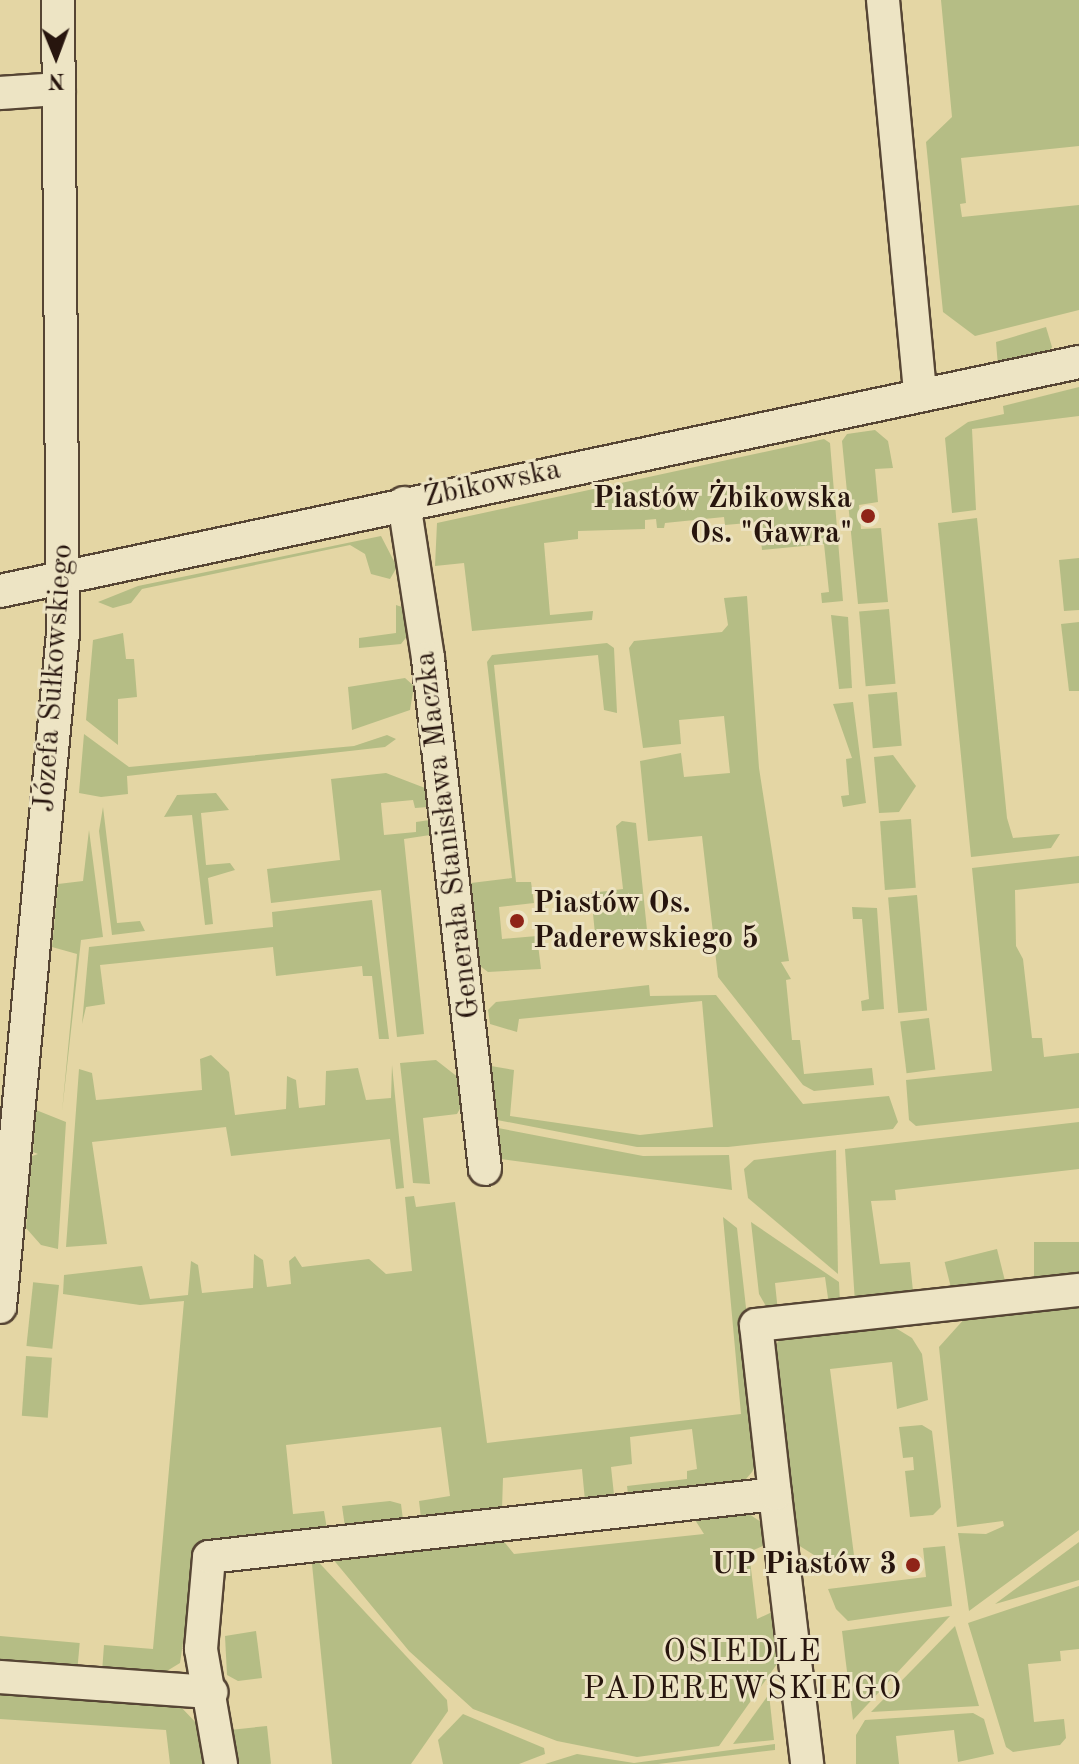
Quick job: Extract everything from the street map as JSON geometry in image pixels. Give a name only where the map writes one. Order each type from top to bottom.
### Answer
[{"type":"street","name":"Józefa Sułkowskiego","points":[[0,1307],[7,1157],[65,579],[58,0]]},
{"type":"street","points":[[883,0],[920,395]]},
{"type":"street","points":[[0,93],[59,89]]},
{"type":"street","name":"Żbikowska","points":[[0,591],[1079,362]]},
{"type":"street","name":"Generała Stanisława Maczka","points":[[404,503],[428,658],[485,1169]]},
{"type":"street","points":[[807,1764],[756,1325],[1079,1290]]},
{"type":"street","points":[[221,1764],[211,1692],[201,1649],[209,1557],[775,1494]]},
{"type":"street","points":[[0,1677],[211,1692]]},
{"type":"green space","points":[[941,0],[1079,0],[1079,146],[961,158],[966,203],[960,204],[962,217],[1079,205],[1079,310],[975,336],[943,312],[926,142],[952,117]]},
{"type":"green space","points":[[1046,327],[1052,347],[1048,354],[998,366],[996,342]]},
{"type":"green space","points":[[1079,387],[1079,416],[972,429],[976,510],[952,513],[945,438],[968,422],[1004,414],[1003,406]]},
{"type":"green space","points":[[875,430],[888,441],[893,468],[875,469],[878,502],[859,505],[861,529],[881,528],[888,602],[858,604],[842,441],[847,434]]},
{"type":"green space","points":[[824,439],[830,443],[843,601],[822,603],[821,593],[829,592],[824,544],[762,550],[759,522],[725,525],[724,517],[665,523],[664,528],[657,528],[656,519],[645,520],[645,529],[578,531],[578,539],[544,543],[550,615],[593,611],[592,620],[472,631],[464,563],[435,566],[437,523]]},
{"type":"green space","points":[[977,518],[1007,818],[1013,838],[1060,834],[1051,848],[971,857],[938,523]]},
{"type":"green space","points":[[381,536],[397,567],[390,579],[371,574],[365,554],[350,545],[142,589],[131,603],[113,608],[98,602],[138,586]]},
{"type":"green space","points":[[1079,558],[1079,610],[1064,611],[1059,560]]},
{"type":"green space","points":[[747,596],[759,768],[789,961],[781,962],[791,979],[786,980],[792,1040],[800,1040],[804,1074],[872,1068],[874,1085],[814,1091],[803,1085],[718,977],[702,836],[648,841],[640,761],[681,753],[684,777],[730,773],[724,716],[679,720],[681,744],[643,748],[629,648],[634,641],[722,632],[728,625],[724,598]]},
{"type":"green space","points":[[396,605],[405,608],[408,635],[401,644],[359,648],[359,638],[396,633]]},
{"type":"green space","points":[[889,609],[896,684],[866,686],[859,612]]},
{"type":"green space","points":[[831,615],[848,617],[852,688],[839,689]]},
{"type":"green space","points":[[1079,622],[1079,691],[1069,691],[1061,624]]},
{"type":"green space","points":[[123,633],[126,659],[134,659],[137,697],[118,699],[118,745],[86,720],[93,640]]},
{"type":"green space","points":[[607,643],[614,648],[617,713],[604,710],[598,655],[494,665],[516,882],[531,882],[534,903],[499,907],[502,939],[537,936],[541,969],[488,972],[480,966],[471,883],[512,878],[487,662],[492,655]]},
{"type":"green space","points":[[405,678],[414,686],[410,710],[352,730],[348,687]]},
{"type":"green space","points":[[897,692],[902,746],[873,748],[868,695]]},
{"type":"green space","points":[[853,702],[866,803],[843,807],[841,796],[849,795],[846,759],[852,758],[833,704]]},
{"type":"green space","points":[[84,734],[129,767],[354,746],[387,735],[396,739],[385,747],[127,776],[128,794],[101,797],[79,793]]},
{"type":"green space","points":[[893,755],[916,786],[899,812],[879,813],[874,757]]},
{"type":"green space","points":[[386,773],[425,788],[428,807],[415,808],[413,800],[381,803],[384,835],[416,832],[416,822],[430,820],[430,835],[404,839],[424,1034],[397,1037],[381,890],[271,903],[267,869],[340,860],[331,779]]},
{"type":"green space","points":[[216,793],[229,810],[201,813],[206,865],[230,863],[235,870],[208,878],[213,924],[205,925],[192,815],[164,817],[177,795]]},
{"type":"green space","points":[[103,807],[117,923],[140,921],[145,931],[112,935],[99,831]]},
{"type":"green space","points":[[911,819],[916,888],[885,890],[880,821]]},
{"type":"green space","points":[[622,821],[636,823],[647,930],[595,934],[591,893],[623,889],[616,826]]},
{"type":"green space","points":[[89,830],[103,937],[81,940],[62,1112],[77,954],[52,947],[58,884],[83,881]]},
{"type":"green space","points":[[1079,856],[1079,883],[1015,890],[1016,946],[1023,959],[1032,1038],[1042,1038],[1044,1057],[1079,1053],[1079,1108],[916,1126],[909,1120],[906,1080],[992,1071],[972,868]]},
{"type":"green space","points":[[917,895],[927,1011],[898,1013],[888,898]]},
{"type":"green space","points":[[372,900],[389,1039],[379,1039],[372,976],[363,976],[362,966],[276,976],[273,947],[100,965],[105,1004],[86,1007],[82,1024],[89,947],[273,927],[272,912]]},
{"type":"green space","points":[[852,907],[877,908],[884,1009],[862,1011],[861,1001],[869,999],[862,919],[853,919]]},
{"type":"green space","points":[[649,985],[650,996],[716,995],[803,1104],[889,1096],[898,1122],[893,1129],[728,1147],[637,1147],[497,1120],[491,1066],[514,1070],[510,1116],[640,1135],[713,1127],[702,1001],[519,1019],[517,1032],[490,1024],[488,1010],[496,1002]]},
{"type":"green space","points":[[929,1018],[935,1070],[907,1073],[900,1022]]},
{"type":"green space","points":[[211,1055],[229,1072],[235,1115],[286,1109],[287,1076],[296,1080],[299,1108],[325,1105],[326,1071],[358,1068],[366,1100],[391,1098],[392,1065],[404,1188],[396,1189],[390,1139],[231,1156],[226,1127],[92,1142],[107,1244],[66,1247],[79,1069],[92,1073],[96,1100],[202,1090],[200,1059]]},
{"type":"green space","points":[[436,1060],[459,1078],[462,1105],[457,1114],[423,1118],[430,1184],[413,1183],[400,1063]]},
{"type":"green space","points":[[36,1110],[66,1122],[58,1249],[41,1245],[26,1228],[32,1156],[38,1154],[33,1152]]},
{"type":"green space","points":[[1079,1122],[1079,1169],[895,1190],[896,1200],[871,1201],[880,1264],[910,1262],[913,1291],[908,1298],[855,1303],[845,1149]]},
{"type":"green space","points":[[498,1128],[643,1156],[729,1155],[732,1190],[501,1159]]},
{"type":"green space","points":[[836,1150],[838,1274],[748,1198],[744,1169],[754,1160]]},
{"type":"green space","points":[[414,1196],[416,1207],[455,1202],[487,1443],[741,1414],[723,1217],[737,1228],[756,1396],[758,1461],[752,1472],[740,1486],[629,1503],[627,1486],[687,1479],[687,1471],[697,1469],[692,1429],[630,1437],[632,1464],[611,1467],[615,1504],[585,1501],[582,1469],[503,1478],[502,1509],[421,1518],[419,1501],[450,1496],[441,1427],[286,1445],[293,1514],[324,1511],[327,1529],[197,1548],[180,1663],[162,1674],[102,1672],[104,1645],[153,1649],[184,1301],[140,1305],[63,1294],[64,1275],[142,1266],[150,1299],[188,1295],[191,1261],[198,1265],[202,1293],[253,1288],[254,1254],[263,1260],[267,1287],[291,1284],[289,1261],[295,1256],[302,1267],[369,1259],[386,1274],[412,1271],[405,1197]]},
{"type":"green space","points":[[751,1222],[839,1282],[840,1304],[829,1305],[825,1277],[775,1283],[778,1312],[767,1308],[759,1294]]},
{"type":"green space","points":[[1034,1242],[1079,1242],[1079,1278],[1034,1278]]},
{"type":"green space","points":[[997,1249],[1006,1286],[954,1299],[945,1262]]},
{"type":"green space","points":[[33,1282],[59,1285],[52,1349],[26,1346]]},
{"type":"green space","points":[[1079,1302],[1079,1530],[969,1611],[958,1533],[986,1534],[1004,1526],[1003,1521],[957,1527],[939,1347],[966,1317]]},
{"type":"green space","points":[[889,1324],[912,1338],[922,1354],[928,1400],[897,1409],[892,1362],[830,1369],[855,1563],[825,1562],[795,1543],[772,1350],[783,1335]]},
{"type":"green space","points":[[26,1356],[52,1358],[48,1418],[22,1416]]},
{"type":"green space","points":[[922,1425],[932,1431],[941,1507],[933,1515],[910,1517],[905,1471],[914,1470],[913,1457],[903,1458],[899,1427]]},
{"type":"green space","points":[[390,1501],[401,1504],[403,1520],[345,1527],[342,1506]]},
{"type":"green space","points":[[743,1510],[761,1522],[770,1543],[749,1552],[757,1619],[783,1607],[789,1647],[719,1746],[637,1757],[557,1741],[473,1709],[409,1651],[332,1558],[497,1533],[514,1554],[704,1534],[690,1512]]},
{"type":"green space","points":[[1079,1542],[1079,1580],[995,1604]]},
{"type":"green space","points":[[945,1546],[952,1606],[848,1621],[836,1609],[828,1589],[926,1577],[923,1548]]},
{"type":"green space","points":[[311,1554],[447,1700],[448,1711],[411,1764],[332,1764]]},
{"type":"green space","points":[[1079,1586],[1079,1649],[1060,1651],[1061,1661],[1028,1664],[1034,1722],[1064,1719],[1066,1738],[1060,1745],[1013,1752],[1006,1747],[968,1623]]},
{"type":"green space","points":[[950,1616],[853,1720],[842,1631]]},
{"type":"green space","points":[[955,1626],[979,1706],[871,1712]]},
{"type":"green space","points":[[256,1631],[262,1678],[238,1681],[227,1675],[225,1636]]},
{"type":"green space","points":[[0,1636],[80,1643],[77,1671],[0,1664]]},
{"type":"green space","points":[[0,1694],[180,1706],[200,1727],[209,1764],[170,1764],[166,1730],[0,1719]]},
{"type":"green space","points":[[769,1694],[774,1740],[733,1744]]},
{"type":"green space","points":[[973,1713],[984,1719],[994,1754],[958,1762],[954,1730],[896,1736],[899,1764],[856,1764],[856,1735],[865,1720]]},
{"type":"green space","points":[[463,1714],[544,1748],[545,1754],[519,1764],[443,1764],[438,1740]]},
{"type":"green space","points":[[267,1726],[271,1764],[236,1764],[232,1730]]},
{"type":"green space","points":[[775,1744],[775,1750],[658,1764],[545,1764],[577,1754],[634,1763]]},
{"type":"place","name":"Piastów Żbikowska Os. \"Gawra\"","points":[[868,516]]},
{"type":"place","name":"Piastów Os. Paderewskiego 5","points":[[517,921]]},
{"type":"place","name":"UP Piastów 3","points":[[913,1565]]},
{"type":"district","name":"OSIEDLE PADEREWSKIEGO","points":[[743,1672]]}]
